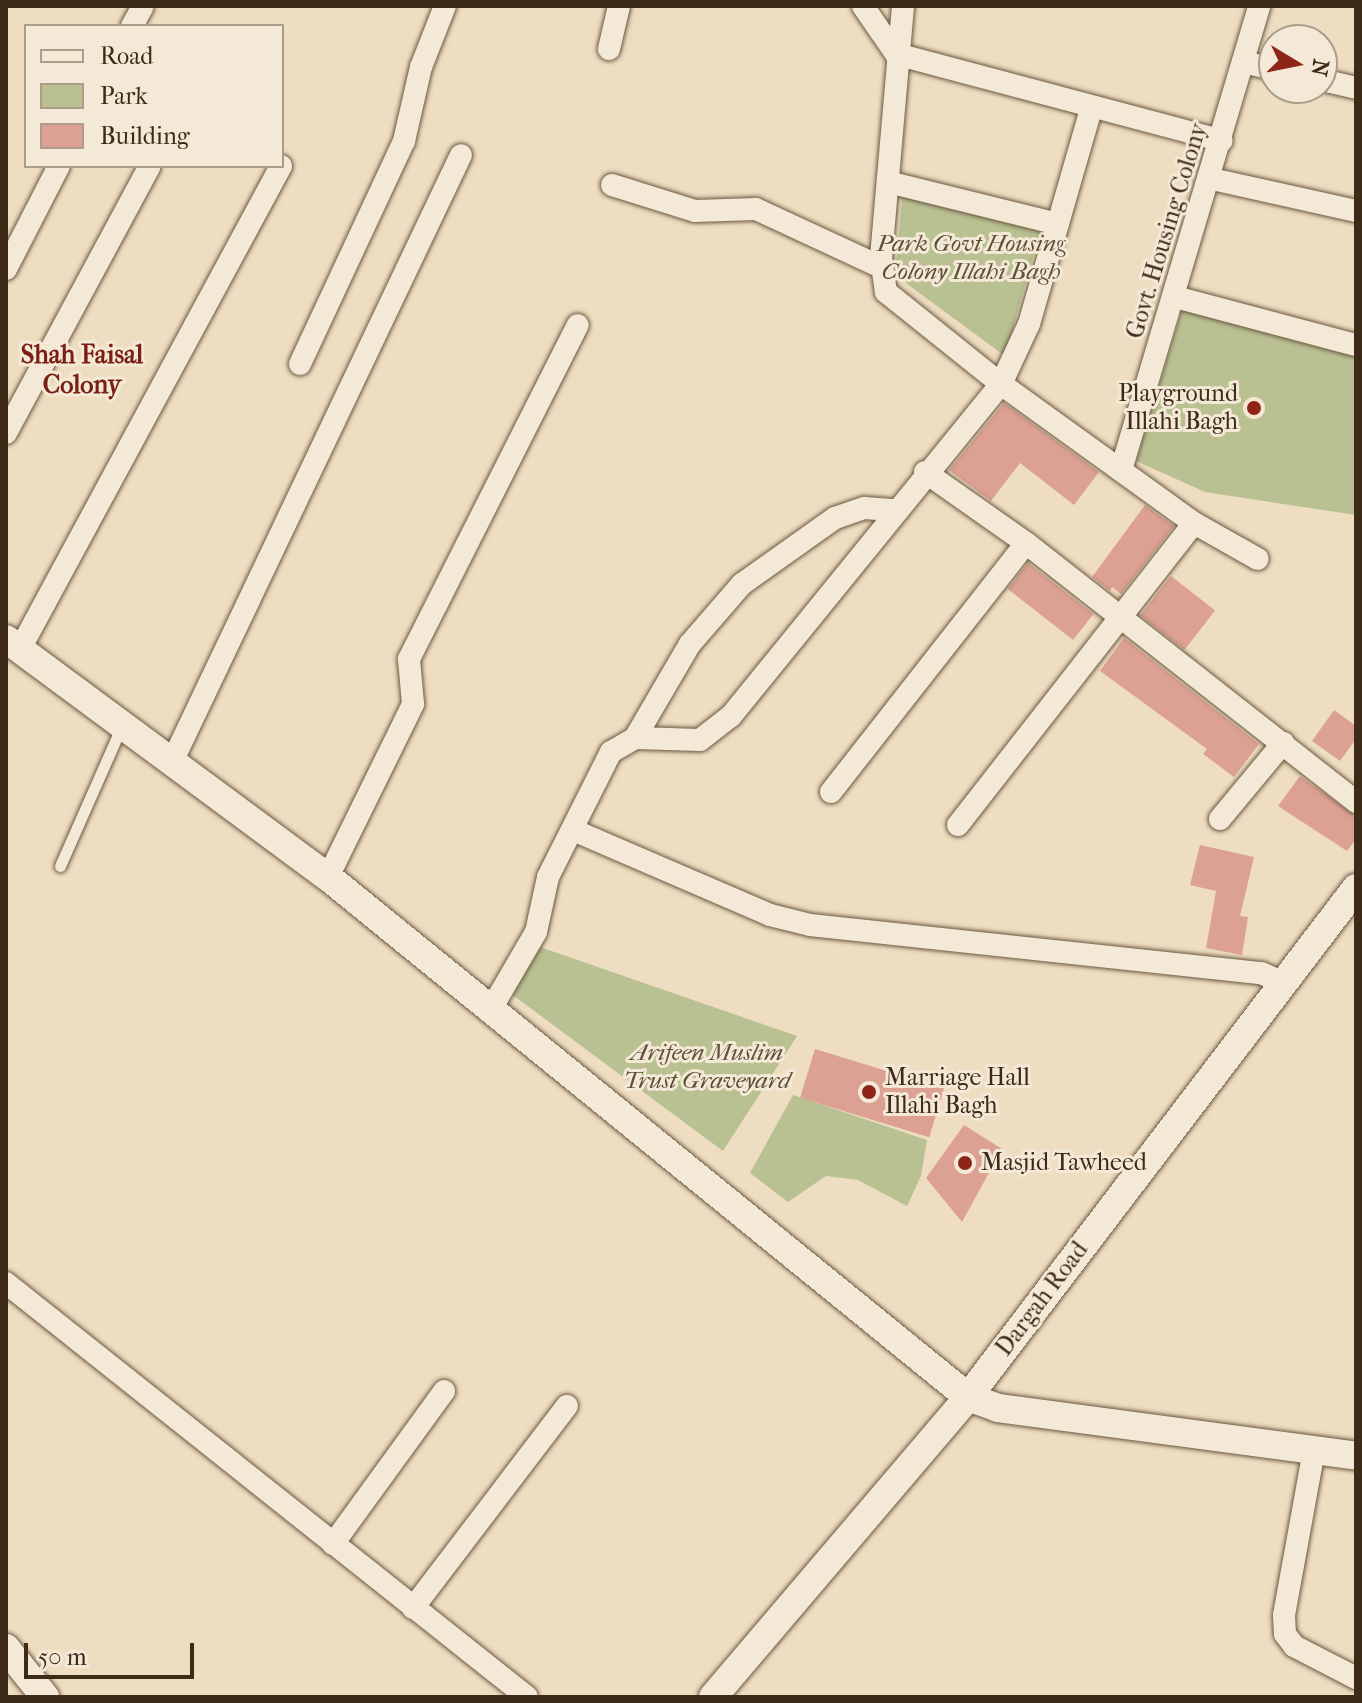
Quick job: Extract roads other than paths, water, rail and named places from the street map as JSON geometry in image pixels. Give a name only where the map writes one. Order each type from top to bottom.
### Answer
[{"type":"street","points":[[300,364],[404,141],[421,67],[445,6]]},
{"type":"street","points":[[609,49],[619,6]]},
{"type":"street","points":[[863,6],[896,54],[1091,109],[1222,141]]},
{"type":"street","points":[[903,6],[896,54],[881,267],[886,292],[898,305],[1001,384],[1194,523],[1258,559]]},
{"type":"street","name":"Govt. Housing Colony","points":[[1121,470],[1212,179],[1254,7]]},
{"type":"street","points":[[1243,62],[1258,65]]},
{"type":"street","points":[[635,738],[700,740],[731,716],[925,472],[1001,384],[1022,346],[1091,109]]},
{"type":"street","points":[[172,762],[461,155]]},
{"type":"street","points":[[6,269],[58,168]]},
{"type":"street","points":[[6,433],[149,168]]},
{"type":"street","points":[[281,168],[13,644],[121,728],[328,877],[968,1397],[998,1408],[1356,1456]]},
{"type":"street","points":[[1212,179],[1356,211]]},
{"type":"street","points":[[888,182],[1058,224]]},
{"type":"street","points":[[612,185],[695,211],[756,209],[881,267]]},
{"type":"street","points":[[1175,297],[1356,345]]},
{"type":"street","points":[[328,877],[413,704],[409,659],[578,325]]},
{"type":"street","points":[[925,472],[1026,543],[1356,802]]},
{"type":"street","points":[[491,1009],[536,932],[548,877],[611,752],[635,738],[690,644],[742,584],[835,518],[864,508],[895,510]]},
{"type":"street","points":[[958,825],[1194,523]]},
{"type":"street","points":[[831,792],[1026,543]]},
{"type":"street","points":[[1220,819],[1283,743]]},
{"type":"street","points":[[573,830],[770,915],[810,925],[1261,973],[1284,983]]},
{"type":"street","name":"Dargah Road","points":[[713,1697],[968,1397],[1356,888]]},
{"type":"street","points":[[6,1283],[527,1697]]},
{"type":"street","points":[[333,1544],[444,1391]]},
{"type":"street","points":[[413,1608],[567,1406]]},
{"type":"street","points":[[1314,1450],[1284,1615],[1285,1634],[1294,1646],[1356,1678]]},
{"type":"street","points":[[8,1654],[45,1697]]},
{"type":"lane","points":[[60,866],[121,728]]},
{"type":"place","name":"Playground Illahi Bagh","points":[[1254,408]]},
{"type":"place","name":"Marriage Hall Illahi Bagh","points":[[869,1092]]},
{"type":"place","name":"Masjid Tawheed","points":[[965,1163]]},
{"type":"district","name":"Shah Faisal Colony","points":[[82,370]]},
{"type":"park label","name":"Park Govt Housing Colony Illahi Bagh","points":[[971,258]]},
{"type":"park label","name":"Arifeen Muslim Trust Graveyard","points":[[707,1067]]}]
